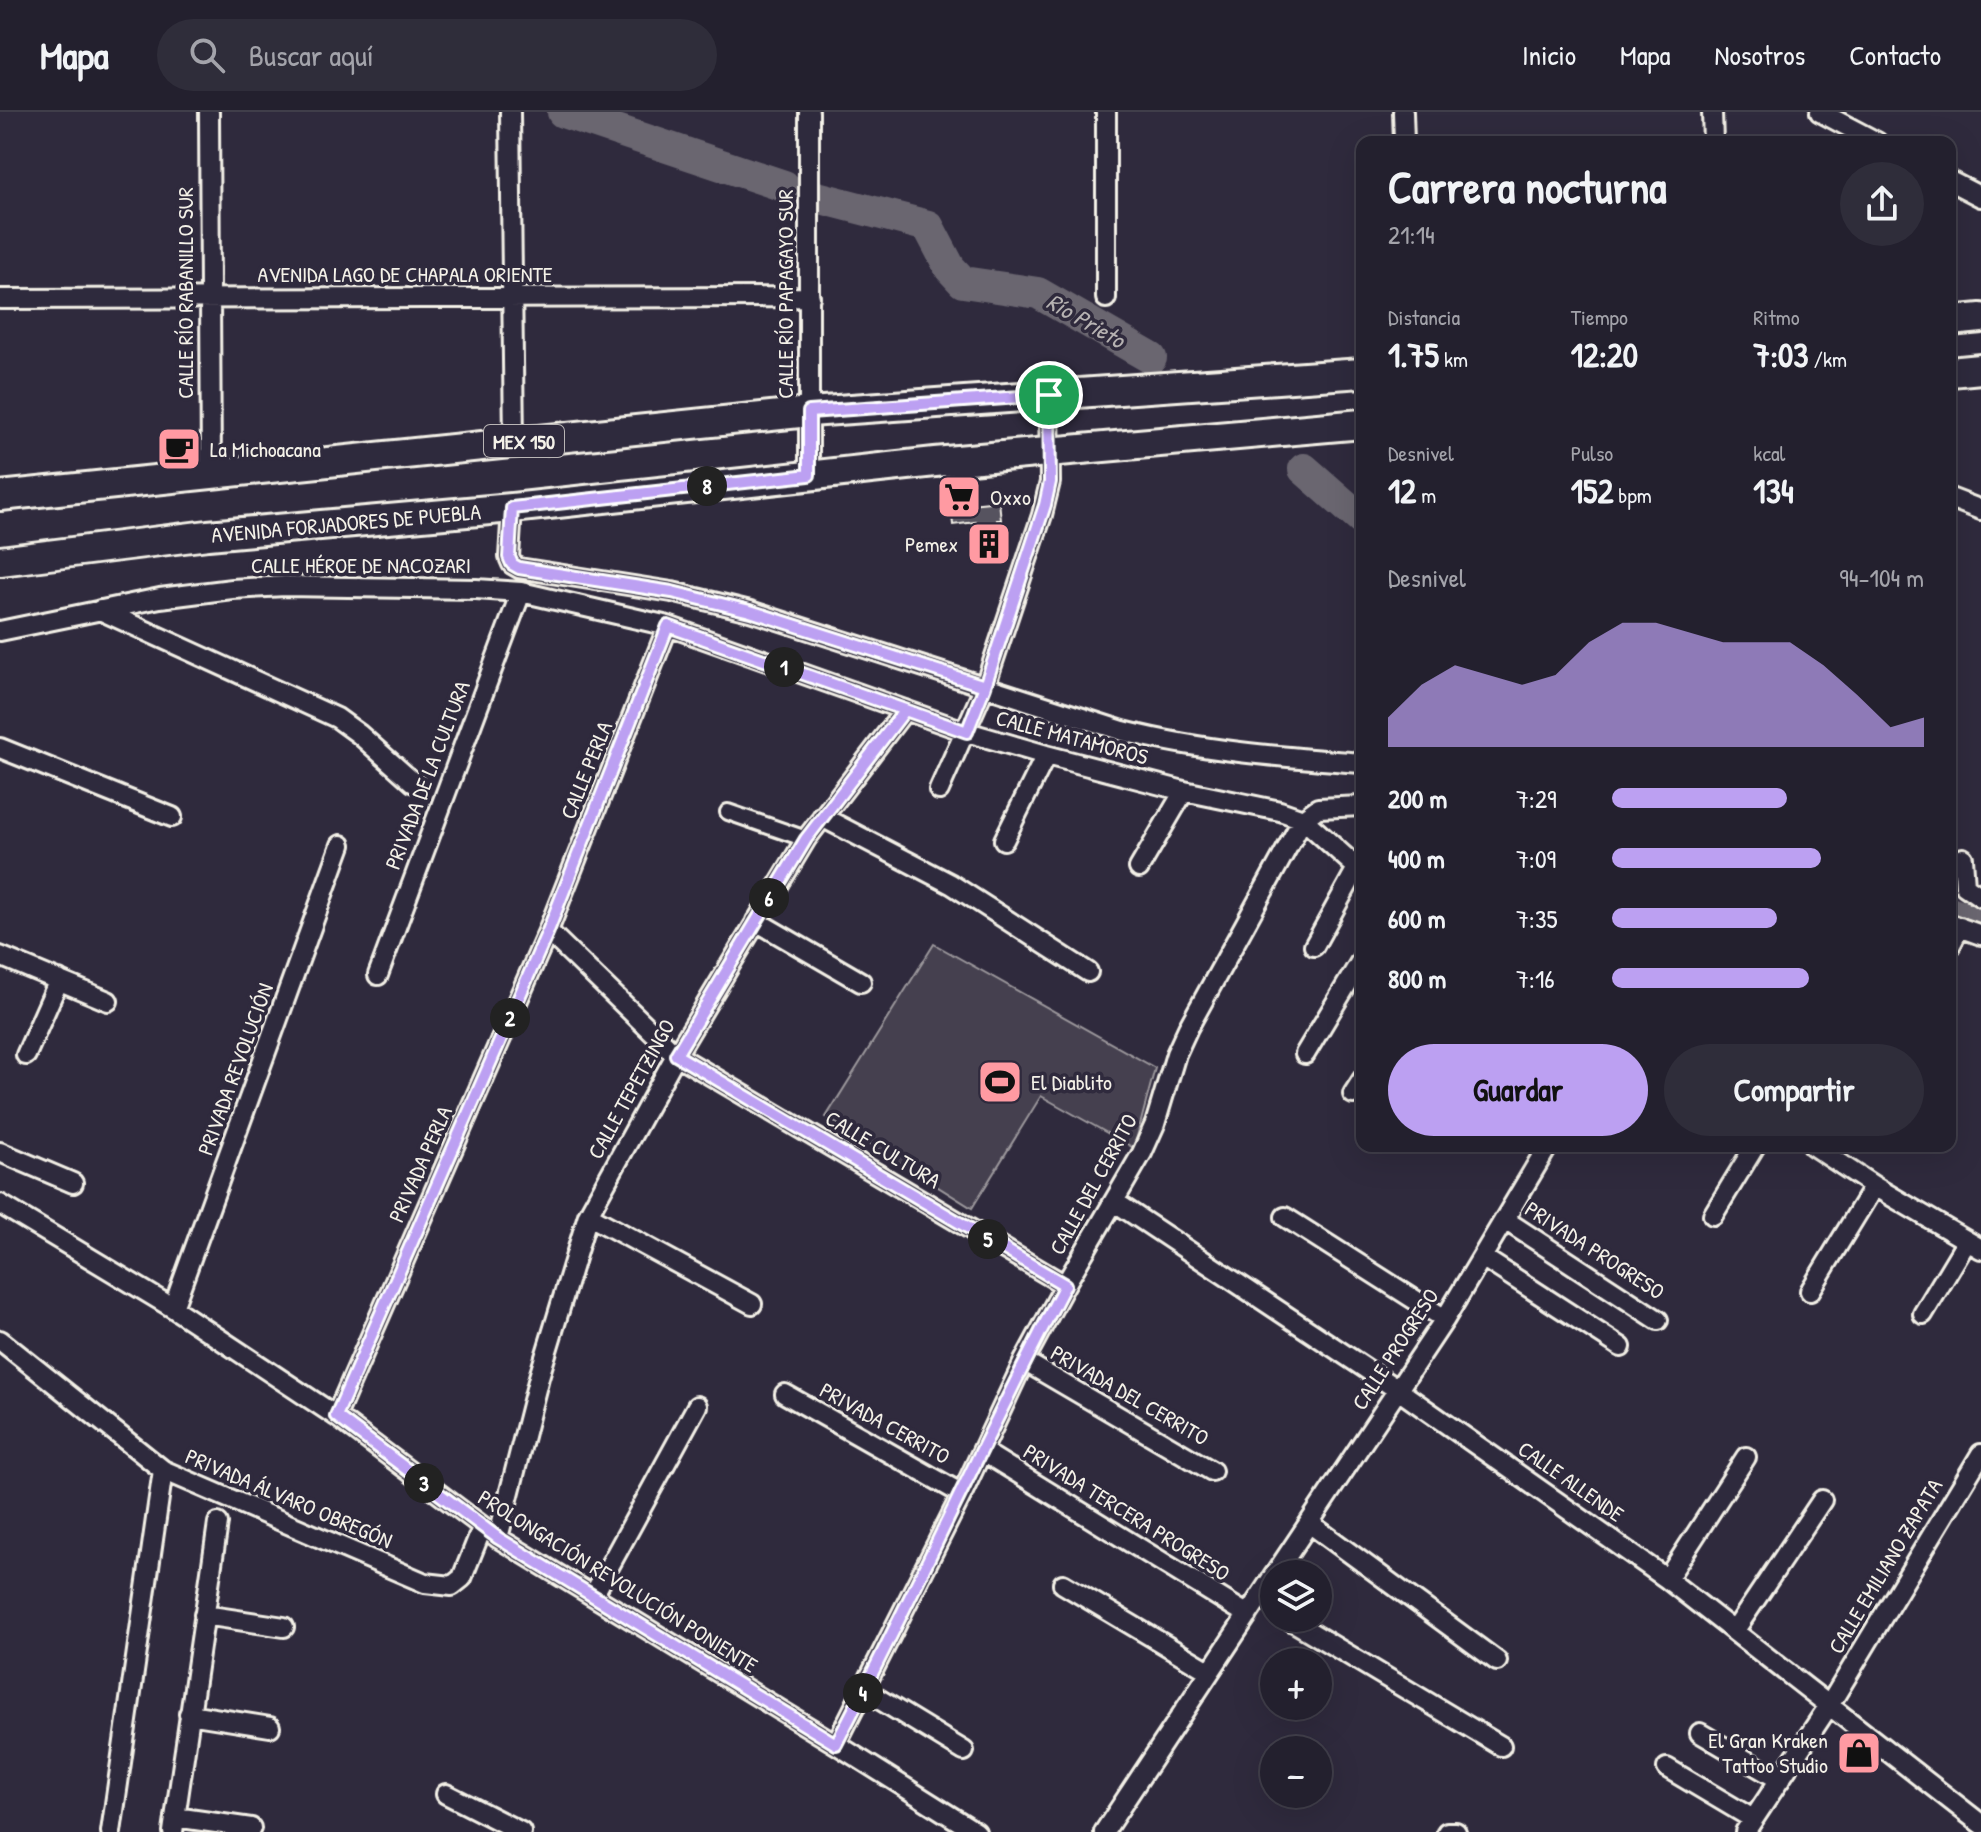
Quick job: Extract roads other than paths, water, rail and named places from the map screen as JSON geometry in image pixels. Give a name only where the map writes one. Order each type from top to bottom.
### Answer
[{"type":"main road","points":[[1956,320],[1981,318]]},
{"type":"main road","points":[[1956,371],[1981,369]]},
{"type":"main road","name":"MEX 150","points":[[0,496],[809,412],[1356,373]]},
{"type":"main road","name":"AVENIDA FORJADORES DE PUEBLA","points":[[0,561],[208,535],[1356,425]]},
{"type":"street","name":"CALLE RÍO RABANILLO SUR","points":[[209,112],[211,474]]},
{"type":"street","points":[[510,112],[514,442]]},
{"type":"street","name":"CALLE RÍO PAPAGAYO SUR","points":[[809,112],[809,475]]},
{"type":"street","points":[[1106,112],[1106,298]]},
{"type":"street","points":[[1403,112],[1404,136]]},
{"type":"street","points":[[1712,112],[1713,136]]},
{"type":"street","points":[[1820,112],[1866,136]]},
{"type":"street","points":[[1956,184],[1981,197]]},
{"type":"street","name":"AVENIDA LAGO DE CHAPALA ORIENTE","points":[[0,299],[810,297]]},
{"type":"street","points":[[939,790],[985,686],[1042,515],[1050,482],[1049,395]]},
{"type":"street","points":[[1956,500],[1981,510]]},
{"type":"street","points":[[512,508],[509,557],[512,564],[519,568],[672,592],[750,611],[1123,731],[1174,744],[1227,752],[1356,763]]},
{"type":"street","name":"CALLE HÉROE DE NACOZARI","points":[[0,631],[160,598],[285,586],[521,592],[668,626]]},
{"type":"street","name":"PRIVADA DE LA CULTURA","points":[[378,975],[521,592]]},
{"type":"street","name":"PRIVADA DE LA CULTURA","points":[[100,610],[337,718],[414,783]]},
{"type":"street","name":"CALLE MATAMOROS","points":[[668,626],[967,732],[1184,791],[1280,811],[1303,819],[1356,866]]},
{"type":"street","name":"CALLE PERLA","points":[[548,931],[668,626]]},
{"type":"street","name":"CALLE TEPETZINGO","points":[[490,1533],[588,1215],[676,1055],[806,839],[905,710]]},
{"type":"street","points":[[0,748],[172,817]]},
{"type":"street","points":[[1004,840],[1046,755]]},
{"type":"street","points":[[1139,868],[1184,791]]},
{"type":"street","points":[[1303,819],[1318,808],[1356,806]]},
{"type":"street","points":[[728,812],[806,839]]},
{"type":"street","points":[[822,817],[951,884],[1088,972]]},
{"type":"street","name":"CALLE DEL CERRITO","points":[[836,1744],[962,1494],[1024,1361],[1115,1202],[1155,1124],[1176,1054],[1188,1028],[1303,819]]},
{"type":"street","name":"PRIVADA REVOLUCIÓN","points":[[173,1308],[341,845]]},
{"type":"street","points":[[1963,858],[1965,886],[1981,897]]},
{"type":"street","points":[[1314,946],[1356,877]]},
{"type":"street","points":[[756,921],[861,982]]},
{"type":"street","points":[[1956,926],[1981,935]]},
{"type":"street","name":"CALLE CULTURA","points":[[548,931],[676,1055],[1065,1285]]},
{"type":"street","name":"PRIVADA PERLA","points":[[336,1416],[548,931]]},
{"type":"street","points":[[0,956],[108,1001]]},
{"type":"street","points":[[1305,1054],[1356,969]]},
{"type":"street","points":[[26,1055],[59,980]]},
{"type":"street","points":[[0,1152],[73,1183]]},
{"type":"street","name":"CALLE PROGRESO","points":[[1284,1560],[1445,1319],[1545,1152]]},
{"type":"street","points":[[1713,1215],[1751,1152]]},
{"type":"street","points":[[1822,1152],[1974,1245],[1923,1314]]},
{"type":"street","points":[[1810,1291],[1874,1186]]},
{"type":"street","name":"CALLE ALLENDE","points":[[1115,1202],[1398,1390],[1667,1579],[1981,1824]]},
{"type":"street","name":"PROLONGACIÓN REVOLUCIÓN PONIENTE","points":[[0,1204],[173,1308],[336,1416],[490,1533],[976,1832]]},
{"type":"street","points":[[588,1215],[752,1304]]},
{"type":"street","points":[[1285,1217],[1445,1319]]},
{"type":"street","name":"PRIVADA PROGRESO","points":[[1505,1220],[1658,1320]]},
{"type":"street","points":[[1482,1257],[1621,1347]]},
{"type":"street","points":[[0,1340],[163,1470]]},
{"type":"street","name":"PRIVADA DEL CERRITO","points":[[1024,1361],[1212,1471]]},
{"type":"street","name":"PRIVADA CERRITO","points":[[785,1394],[962,1494]]},
{"type":"street","points":[[593,1596],[697,1406]]},
{"type":"street","name":"PRIVADA TERCERA PROGRESO","points":[[982,1451],[1260,1608]]},
{"type":"street","name":"CALLE EMILIANO ZAPATA","points":[[1749,1825],[1830,1704],[1981,1454]]},
{"type":"street","points":[[1667,1579],[1746,1457]]},
{"type":"street","name":"PRIVADA ÁLVARO OBREGÓN","points":[[111,1832],[163,1470],[439,1587],[452,1586],[462,1578],[490,1533]]},
{"type":"street","points":[[1735,1630],[1822,1500]]},
{"type":"street","points":[[218,1523],[174,1824],[251,1828]]},
{"type":"street","points":[[1309,1523],[1497,1661]]},
{"type":"street","points":[[1063,1584],[1209,1671]]},
{"type":"street","name":"CALLE PROGRESO","points":[[1104,1832],[1209,1671],[1260,1608]]},
{"type":"street","points":[[204,1615],[284,1627]]},
{"type":"street","points":[[1310,1632],[1501,1746]]},
{"type":"street","points":[[864,1690],[964,1751]]},
{"type":"street","points":[[189,1714],[270,1727]]},
{"type":"street","points":[[1700,1733],[1780,1780]]},
{"type":"street","points":[[1667,1768],[1749,1825]]},
{"type":"street","points":[[446,1794],[521,1832]]},
{"type":"street","points":[[1447,1832],[1456,1832]]},
{"type":"waterway","name":"Río Prieto","points":[[563,112],[784,186]]},
{"type":"waterway","name":"Río Prieto","points":[[813,196],[928,226],[950,268],[963,282],[1038,293],[1151,358]]},
{"type":"waterway","points":[[1304,469],[1356,515]]},
{"type":"waterway","points":[[1956,914],[1981,923]]},
{"type":"place","name":"La Michoacana","points":[[179,449]]},
{"type":"place","name":"Oxxo","points":[[959,497]]},
{"type":"place","name":"Pemex","points":[[989,544]]},
{"type":"place","name":"El Diablito","points":[[1000,1082]]},
{"type":"place","name":"El Gran Kraken Tattoo Studio","points":[[1859,1753]]}]
